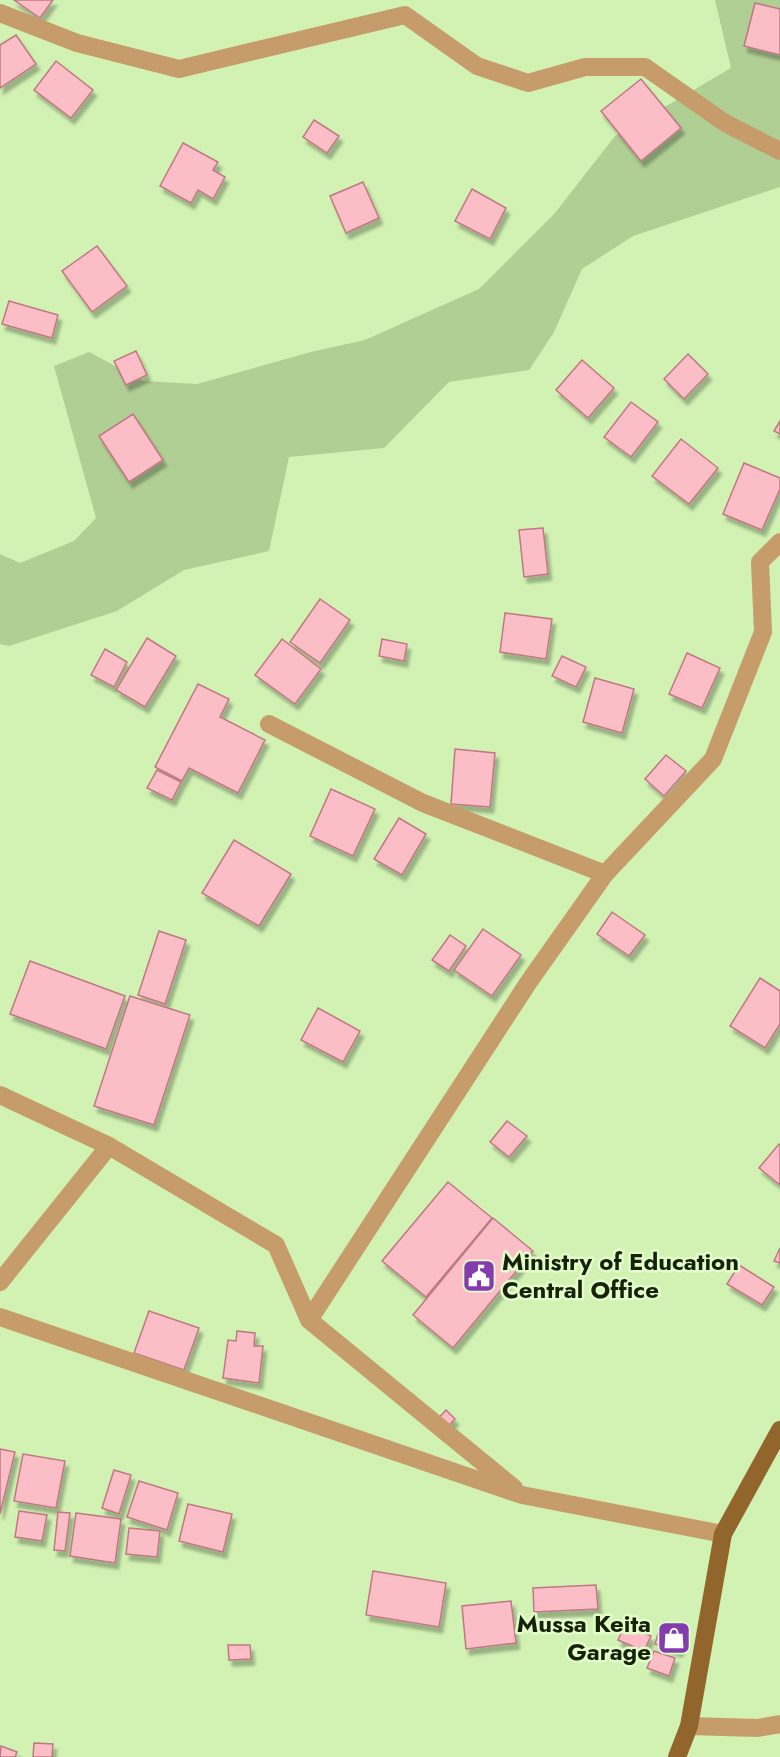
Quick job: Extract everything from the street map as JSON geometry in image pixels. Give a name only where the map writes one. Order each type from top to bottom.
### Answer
[{"type":"main road","points":[[677,1757],[689,1726],[723,1534],[780,1430]]},
{"type":"street","points":[[0,13],[77,43],[179,69],[405,15],[477,66],[528,83],[585,68],[645,67],[725,123],[780,151]]},
{"type":"street","points":[[309,1320],[528,983],[604,874],[713,759],[763,632],[760,562],[780,542]]},
{"type":"street","points":[[269,724],[423,803],[604,874]]},
{"type":"street","points":[[0,1095],[109,1146],[276,1245],[309,1320],[522,1495]]},
{"type":"street","points":[[0,1282],[109,1146]]},
{"type":"street","points":[[0,1317],[522,1495],[723,1534]]},
{"type":"street","points":[[689,1726],[757,1728],[780,1724]]},
{"type":"green space","points":[[715,0],[780,0],[780,187],[633,236],[582,269],[554,332],[529,370],[449,382],[384,448],[289,457],[269,551],[184,570],[117,611],[9,646],[0,644],[0,554],[20,563],[74,541],[96,518],[54,366],[89,352],[143,381],[197,384],[311,352],[365,340],[479,289],[555,213],[615,136],[731,68]]},
{"type":"building","points":[[14,0],[53,0],[40,18]]},
{"type":"building","points":[[755,3],[780,9],[780,55],[744,46]]},
{"type":"building","points":[[16,35],[36,64],[0,88],[0,45]]},
{"type":"building","points":[[56,61],[93,90],[71,118],[34,90]]},
{"type":"building","points":[[641,79],[681,128],[641,161],[601,111]]},
{"type":"building","points":[[314,120],[339,136],[327,153],[303,137]]},
{"type":"building","points":[[183,143],[218,162],[213,170],[225,177],[213,199],[198,190],[191,203],[160,186]]},
{"type":"building","points":[[363,182],[379,218],[346,233],[330,196]]},
{"type":"building","points":[[472,189],[506,208],[490,239],[455,221]]},
{"type":"building","points":[[97,246],[127,286],[92,312],[62,271]]},
{"type":"building","points":[[9,301],[58,315],[52,338],[2,324]]},
{"type":"building","points":[[136,351],[147,375],[126,385],[114,361]]},
{"type":"building","points":[[688,354],[708,374],[684,399],[664,379]]},
{"type":"building","points":[[582,360],[614,388],[588,418],[556,390]]},
{"type":"building","points":[[631,402],[658,422],[631,457],[604,437]]},
{"type":"building","points":[[133,414],[163,460],[129,482],[99,436]]},
{"type":"building","points":[[780,421],[780,434],[774,431]]},
{"type":"building","points":[[681,439],[718,468],[689,504],[652,476]]},
{"type":"building","points":[[744,463],[780,478],[780,489],[762,530],[723,514]]},
{"type":"building","points":[[543,528],[548,574],[524,577],[519,530]]},
{"type":"building","points":[[320,599],[350,620],[320,663],[290,642]]},
{"type":"building","points":[[505,613],[552,619],[546,659],[500,652]]},
{"type":"building","points":[[147,638],[176,656],[145,707],[116,690]]},
{"type":"building","points":[[282,639],[321,669],[295,704],[255,675]]},
{"type":"building","points":[[382,639],[407,644],[404,661],[379,656]]},
{"type":"building","points":[[105,649],[127,662],[114,687],[91,675]]},
{"type":"building","points":[[687,653],[720,668],[702,708],[669,694]]},
{"type":"building","points":[[562,656],[586,667],[576,687],[552,676]]},
{"type":"building","points":[[595,678],[634,689],[622,733],[583,722]]},
{"type":"building","points":[[198,684],[229,699],[220,717],[265,740],[238,793],[189,768],[182,781],[155,767]]},
{"type":"building","points":[[455,749],[495,753],[490,807],[451,804]]},
{"type":"building","points":[[666,755],[686,771],[664,796],[645,779]]},
{"type":"building","points":[[157,770],[181,782],[172,800],[147,788]]},
{"type":"building","points":[[331,789],[375,809],[353,856],[310,836]]},
{"type":"building","points":[[399,818],[426,834],[402,875],[374,859]]},
{"type":"building","points":[[234,840],[291,874],[259,926],[202,893]]},
{"type":"building","points":[[612,912],[645,935],[629,956],[597,934]]},
{"type":"building","points":[[483,929],[521,955],[492,996],[454,970]]},
{"type":"building","points":[[159,931],[186,940],[165,1004],[138,995]]},
{"type":"building","points":[[450,935],[466,946],[449,971],[432,960]]},
{"type":"building","points":[[30,961],[125,996],[106,1049],[10,1014]]},
{"type":"building","points":[[760,978],[780,991],[780,1024],[765,1048],[730,1026]]},
{"type":"building","points":[[130,996],[190,1015],[154,1125],[94,1106]]},
{"type":"building","points":[[318,1008],[360,1031],[343,1062],[301,1040]]},
{"type":"building","points":[[507,1121],[527,1136],[509,1157],[490,1142]]},
{"type":"building","points":[[780,1145],[780,1185],[759,1168]]},
{"type":"building","points":[[448,1182],[492,1218],[426,1297],[382,1261]]},
{"type":"building","points":[[493,1218],[533,1251],[453,1348],[413,1315]]},
{"type":"building","points":[[780,1248],[780,1263],[774,1261]]},
{"type":"building","points":[[739,1265],[774,1287],[762,1305],[727,1284]]},
{"type":"building","points":[[149,1311],[199,1328],[184,1370],[134,1353]]},
{"type":"building","points":[[237,1331],[255,1333],[254,1346],[263,1346],[259,1383],[223,1378],[228,1340],[236,1341]]},
{"type":"building","points":[[446,1410],[455,1419],[445,1430],[435,1422]]},
{"type":"building","points":[[0,1449],[15,1452],[0,1514]]},
{"type":"building","points":[[23,1454],[65,1461],[56,1508],[14,1501]]},
{"type":"building","points":[[114,1470],[131,1475],[119,1514],[102,1508]]},
{"type":"building","points":[[139,1481],[178,1493],[167,1530],[127,1517]]},
{"type":"building","points":[[188,1504],[232,1514],[223,1552],[179,1541]]},
{"type":"building","points":[[19,1511],[47,1515],[42,1541],[15,1537]]},
{"type":"building","points":[[58,1512],[70,1513],[65,1551],[54,1550]]},
{"type":"building","points":[[76,1513],[121,1519],[115,1563],[70,1556]]},
{"type":"building","points":[[129,1528],[160,1531],[157,1557],[126,1554]]},
{"type":"building","points":[[373,1571],[446,1583],[439,1627],[366,1615]]},
{"type":"building","points":[[596,1585],[598,1609],[534,1612],[533,1588]]},
{"type":"building","points":[[511,1601],[516,1643],[466,1649],[462,1606]]},
{"type":"building","points":[[625,1625],[651,1636],[644,1651],[618,1640]]},
{"type":"building","points":[[660,1627],[684,1635],[679,1651],[655,1644]]},
{"type":"building","points":[[228,1645],[250,1645],[251,1659],[229,1660]]},
{"type":"building","points":[[654,1651],[675,1658],[669,1676],[647,1668]]},
{"type":"building","points":[[34,1743],[53,1744],[52,1757],[33,1757]]},
{"type":"building","points":[[1,1746],[17,1752],[15,1757],[0,1757]]},
{"type":"place","name":"Ministry of Education Central Office","points":[[479,1276]]},
{"type":"place","name":"Mussa Keita Garage","points":[[674,1638]]}]
